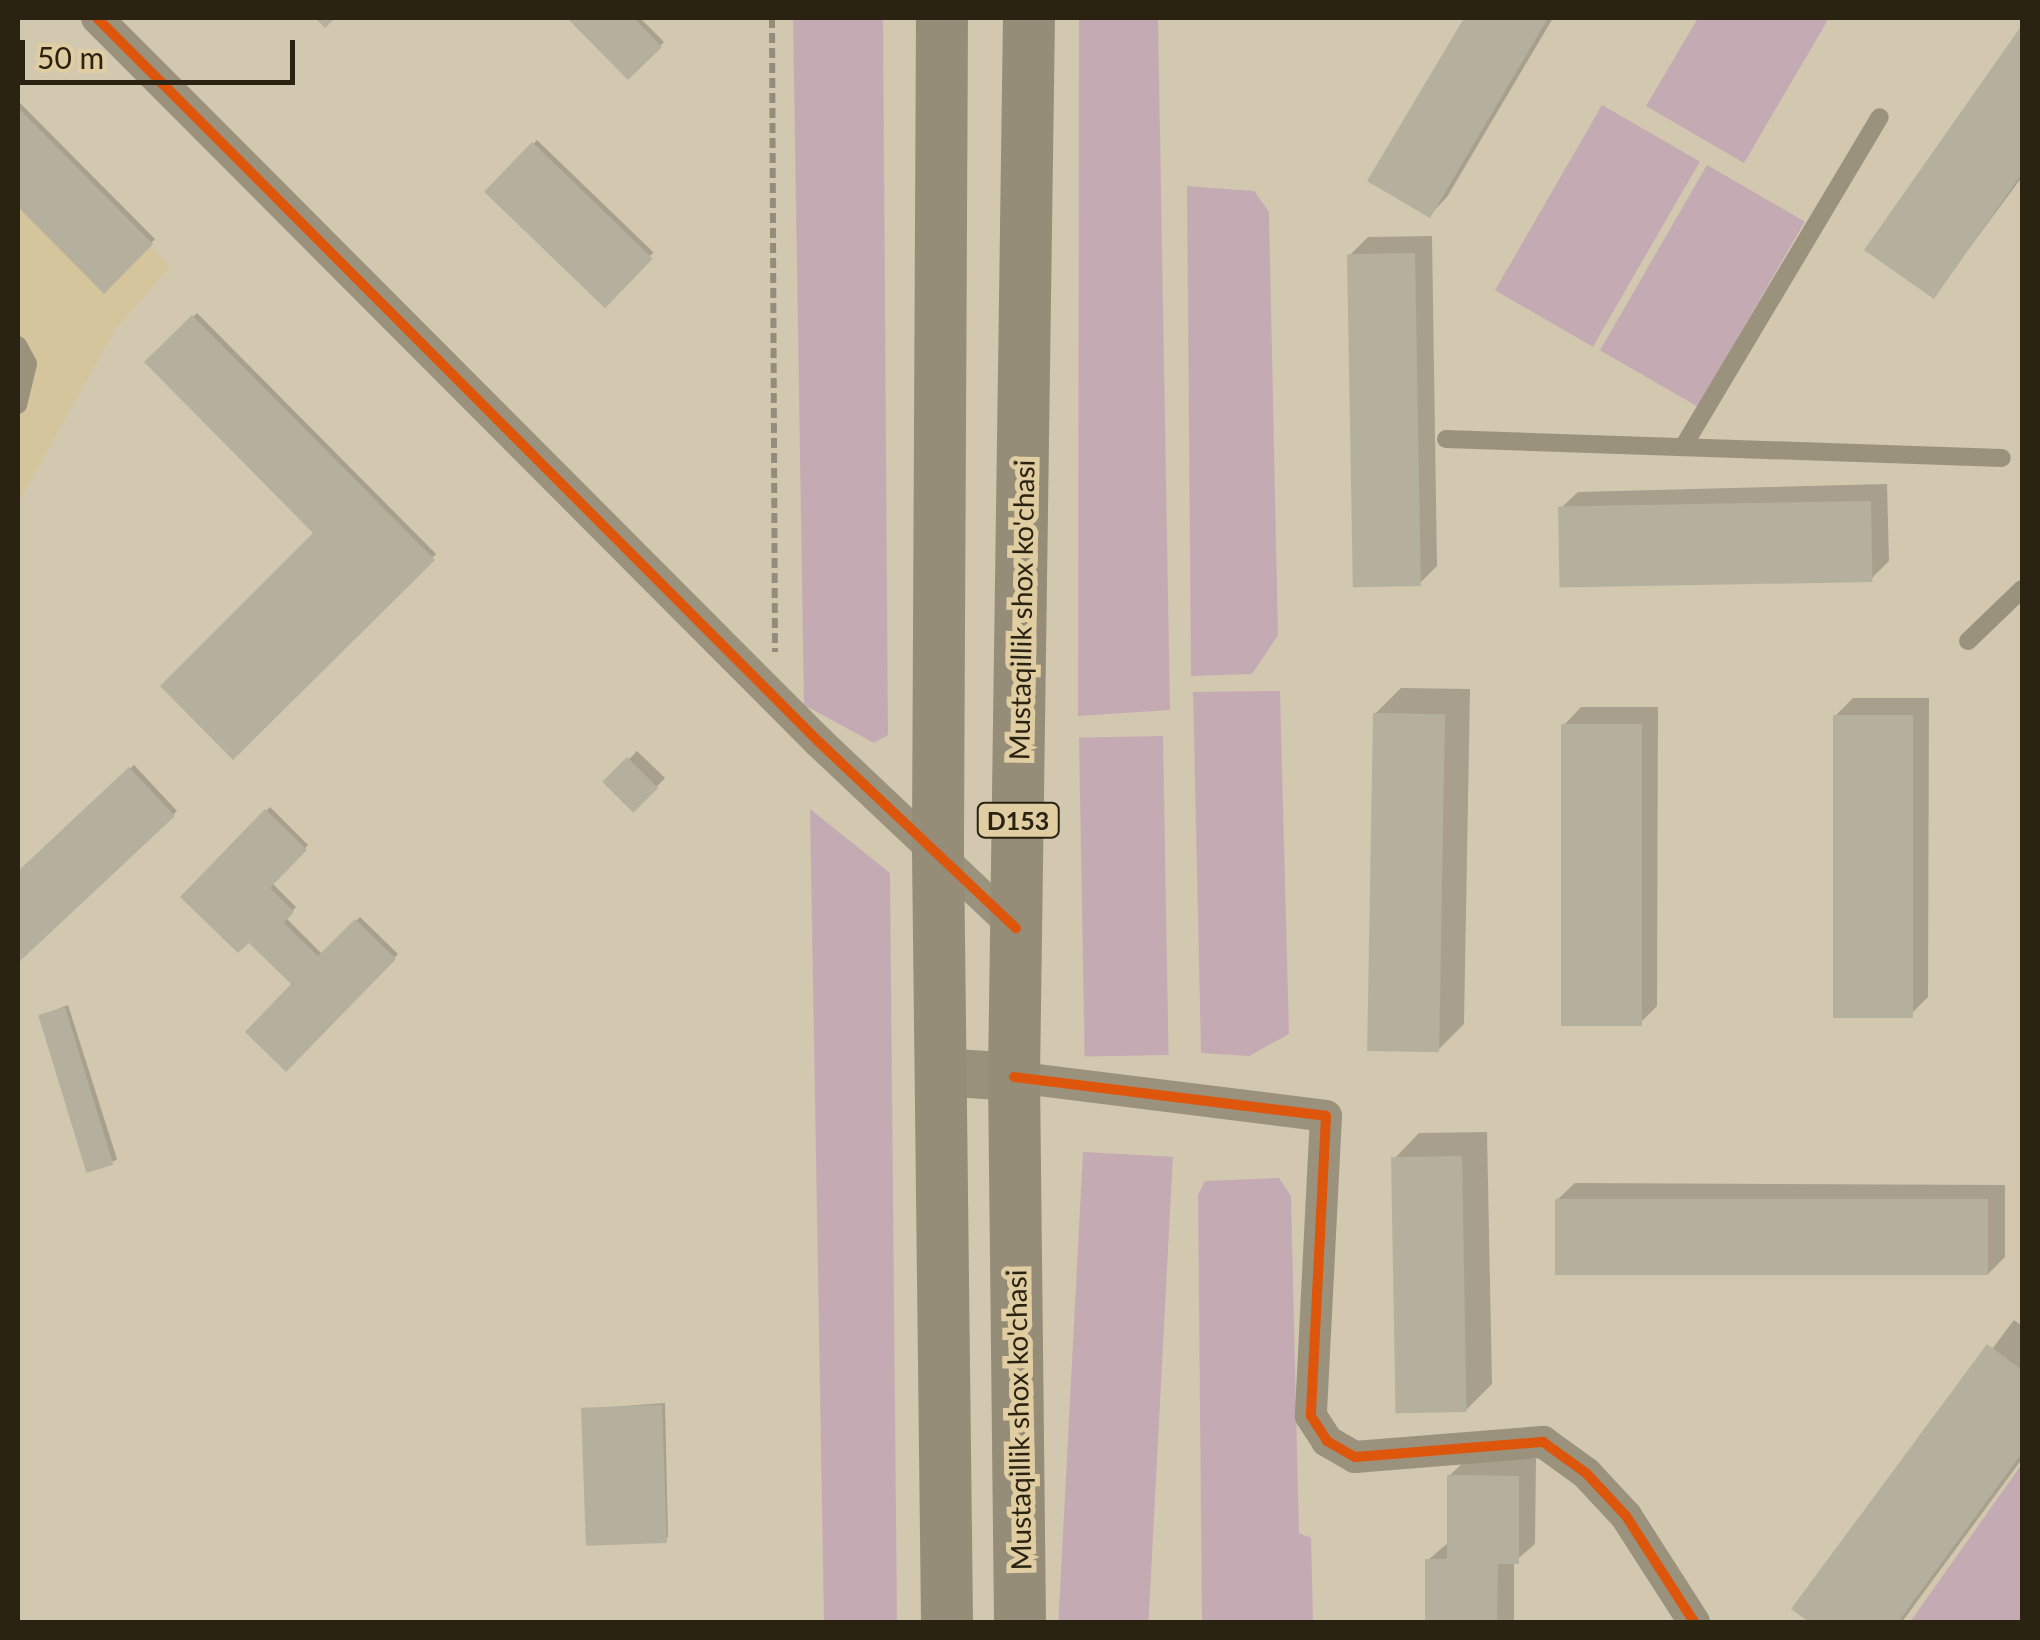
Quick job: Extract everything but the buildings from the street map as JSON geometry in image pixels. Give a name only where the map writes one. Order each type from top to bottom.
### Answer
[{"type":"main road","name":"D153","points":[[942,18],[938,851],[947,1622]]},
{"type":"main road","name":"Mustaqillik shox ko'chasi","points":[[1020,1622],[1014,1077],[1029,18]]},
{"type":"main road","points":[[941,1072],[1014,1077]]},
{"type":"street","points":[[97,18],[775,698],[1016,928]]},
{"type":"street","points":[[1014,1077],[1326,1116],[1311,1416],[1326,1441],[1355,1457],[1543,1442],[1586,1473],[1626,1516],[1694,1622]]},
{"type":"lane","points":[[1683,448],[1880,117]]},
{"type":"lane","points":[[18,345],[28,364],[18,405]]},
{"type":"lane","points":[[1446,439],[2002,458]]},
{"type":"lane","points":[[1968,641],[2022,590]]},
{"type":"path","points":[[772,18],[775,698]]},
{"type":"shaded area","points":[[793,18],[883,18],[888,735],[874,743],[804,705]]},
{"type":"shaded area","points":[[1079,18],[1158,18],[1170,710],[1078,716]]},
{"type":"shaded area","points":[[1698,18],[1829,18],[1744,163],[1646,106]]},
{"type":"shaded area","points":[[1602,105],[1700,162],[1593,347],[1495,290]]},
{"type":"shaded area","points":[[18,108],[170,267],[116,328],[18,503]]},
{"type":"shaded area","points":[[1707,165],[1805,222],[1698,407],[1600,350]]},
{"type":"shaded area","points":[[1187,186],[1254,191],[1269,212],[1278,635],[1252,674],[1191,676]]},
{"type":"shaded area","points":[[1280,691],[1289,1034],[1249,1056],[1201,1053],[1193,692]]},
{"type":"shaded area","points":[[1163,736],[1169,1055],[1085,1056],[1079,737]]},
{"type":"shaded area","points":[[810,809],[890,873],[897,1622],[824,1622]]},
{"type":"shaded area","points":[[1083,1152],[1173,1157],[1148,1622],[1058,1621]]},
{"type":"shaded area","points":[[1279,1178],[1291,1196],[1299,1533],[1311,1538],[1313,1622],[1202,1622],[1198,1195],[1205,1181]]},
{"type":"shaded area","points":[[2022,1464],[2022,1622],[1910,1622]]},
{"type":"cycle path","points":[[97,18],[819,742],[1016,928]]},
{"type":"cycle path","points":[[1014,1077],[1326,1116],[1311,1416],[1327,1441],[1355,1457],[1543,1442],[1586,1473],[1626,1516],[1694,1622]]}]
